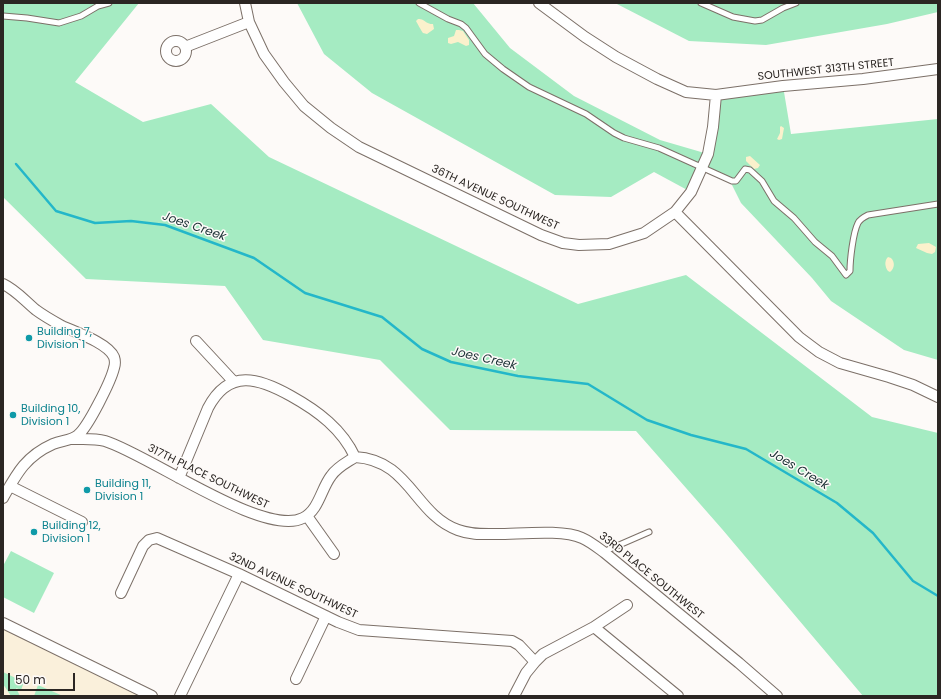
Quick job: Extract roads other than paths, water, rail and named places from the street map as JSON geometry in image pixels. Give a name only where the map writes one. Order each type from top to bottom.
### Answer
[{"type":"street","name":"36TH AVENUE SOUTHWEST","points":[[244,3],[249,22],[264,54],[284,82],[304,106],[330,128],[359,147],[541,235],[563,243],[579,246],[609,244],[644,233],[675,212],[691,192],[708,154],[713,127],[716,95]]},
{"type":"street","name":"SOUTHWEST 313TH STREET","points":[[538,3],[585,37],[616,57],[657,79],[686,92],[716,95],[938,69]]},
{"type":"street","points":[[186,47],[249,22]]},
{"type":"street","points":[[675,212],[800,337],[819,352],[840,363],[913,385],[938,397]]},
{"type":"street","points":[[3,284],[22,296],[45,316],[100,345],[113,355],[115,364],[114,371],[84,429],[79,435],[72,439],[56,443],[38,452],[29,459],[18,471],[3,498]]},
{"type":"street","points":[[196,341],[234,382]]},
{"type":"street","points":[[179,478],[211,401],[220,390],[234,382],[249,380],[277,388],[313,408],[331,423],[347,443],[355,457],[342,464],[331,476],[316,505],[306,516],[334,554]]},
{"type":"street","name":"317TH PLACE SOUTHWEST","points":[[72,439],[95,438],[106,441],[133,453],[179,478],[247,511],[267,519],[290,522],[299,520],[306,516]]},
{"type":"street","name":"33RD PLACE SOUTHWEST","points":[[355,457],[375,460],[389,468],[405,481],[437,518],[448,526],[459,531],[483,534],[557,533],[569,534],[585,539],[604,552],[739,662],[777,696]]},
{"type":"street","points":[[10,486],[82,522]]},
{"type":"street","name":"32ND AVENUE SOUTHWEST","points":[[121,594],[143,546],[149,540],[157,538],[239,574],[349,627],[370,632],[419,633],[512,641],[519,645],[535,662]]},
{"type":"street","points":[[180,696],[239,574]]},
{"type":"street","points":[[514,696],[526,673],[543,654],[594,627],[627,605]]},
{"type":"street","points":[[296,679],[326,616]]},
{"type":"street","points":[[3,623],[152,696]]},
{"type":"street","points":[[594,627],[678,696]]},
{"type":"lane","points":[[3,16],[59,23],[81,16],[98,6],[109,3]]},
{"type":"lane","points":[[419,3],[448,19],[461,24],[466,28],[485,54],[503,70],[529,87],[586,114],[619,136],[659,148],[732,182],[736,181],[745,168],[755,174],[762,181],[774,201],[794,218],[815,242],[832,256],[846,275],[850,271],[850,261],[857,225],[863,217],[938,204]]},
{"type":"lane","points":[[701,3],[734,17],[755,21],[762,20],[783,8],[796,3]]},
{"type":"lane","points":[[604,552],[649,532]]},
{"type":"waterway","name":"Joes Creek","points":[[16,164],[56,211],[95,223],[131,221],[165,225],[254,258],[305,293],[382,317],[422,349],[451,362],[518,376],[588,384],[647,420],[691,435],[746,449],[837,503],[873,533],[913,581],[938,596]]},
{"type":"place","name":"Building 7, Division 1","points":[[29,338]]},
{"type":"place","name":"Building 10, Division 1","points":[[13,415]]},
{"type":"place","name":"Building 11, Division 1","points":[[87,490]]},
{"type":"place","name":"Building 12, Division 1","points":[[34,532]]}]
